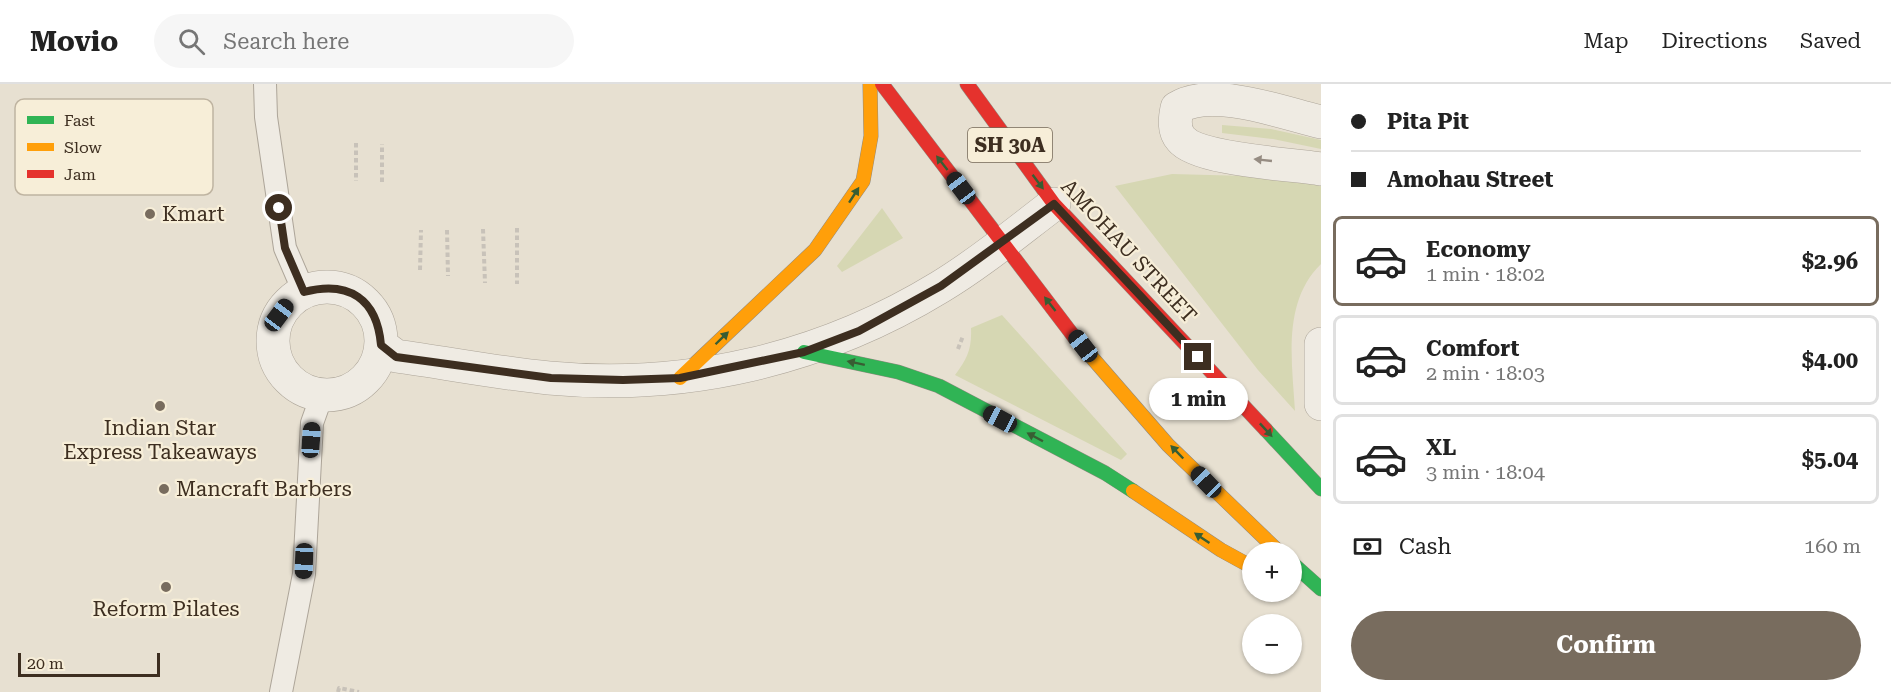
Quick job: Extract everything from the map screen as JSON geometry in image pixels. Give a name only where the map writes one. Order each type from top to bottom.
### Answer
[{"type":"main road","points":[[680,378],[815,250],[863,181],[871,136],[870,84]]},
{"type":"main road","name":"SH 30A","points":[[882,84],[1002,243],[1143,417],[1268,542]]},
{"type":"main road","name":"AMOHAU STREET","points":[[967,84],[1054,204],[1321,489]]},
{"type":"main road","points":[[804,352],[898,372],[939,386],[1105,473],[1242,562]]},
{"type":"main road","points":[[1302,572],[1321,589]]},
{"type":"main road","points":[[1302,592],[1321,602]]},
{"type":"street","points":[[1321,122],[1237,102],[1207,100],[1189,101],[1177,108],[1174,121],[1179,137],[1189,147],[1208,153],[1321,169]]},
{"type":"street","points":[[381,345],[396,357],[551,378],[623,380],[680,378],[804,352],[859,331],[941,286],[1054,204]]},
{"type":"street","points":[[322,287],[341,288],[358,297],[376,319],[381,345],[377,362],[368,376],[355,387],[339,393],[322,395],[305,390],[290,380],[279,366],[273,350],[273,332],[279,315],[289,301],[304,292],[322,287]]},
{"type":"street","points":[[1321,344],[1319,381],[1321,404]]},
{"type":"lane","points":[[265,84],[266,117],[285,248],[304,292]]},
{"type":"lane","points":[[281,692],[304,574],[312,423],[322,395]]},
{"type":"path","points":[[356,142],[356,181]]},
{"type":"path","points":[[382,144],[382,182]]},
{"type":"path","points":[[517,228],[518,284]]},
{"type":"path","points":[[483,229],[484,283]]},
{"type":"path","points":[[420,270],[421,230]]},
{"type":"path","points":[[447,230],[448,276]]},
{"type":"path","points":[[338,692],[339,688],[359,692]]},
{"type":"green space","points":[[1222,125],[1271,129],[1321,140],[1321,149],[1273,139],[1222,133]]},
{"type":"green space","points":[[1172,174],[1247,176],[1321,183],[1321,264],[1309,279],[1300,296],[1292,333],[1295,411],[1258,370],[1115,186]]},
{"type":"green space","points":[[882,208],[903,238],[842,272],[837,266]]},
{"type":"green space","points":[[1002,315],[1127,454],[1121,460],[955,375],[968,353],[971,328]]},
{"type":"traffic: fast","points":[[804,352],[898,372],[939,386],[1105,473],[1133,491]]},
{"type":"traffic: fast","points":[[1266,430],[1321,489]]},
{"type":"traffic: fast","points":[[1302,572],[1321,589]]},
{"type":"traffic: slow","points":[[680,378],[815,250],[863,181],[871,136],[870,84]]},
{"type":"traffic: slow","points":[[1075,338],[1168,445],[1269,542]]},
{"type":"traffic: slow","points":[[1133,491],[1242,562]]},
{"type":"traffic: jam","points":[[882,84],[1075,338]]},
{"type":"traffic: jam","points":[[967,84],[1054,204],[1266,430]]},
{"type":"place","name":"Kmart","points":[[150,214]]},
{"type":"place","name":"Indian Star Express Takeaways","points":[[160,406]]},
{"type":"place","name":"Mancraft Barbers","points":[[164,489]]},
{"type":"place","name":"Reform Pilates","points":[[166,587]]},
{"type":"route","points":[[279,208],[285,248],[304,292],[322,287],[341,288],[358,297],[372,310],[380,327],[381,345],[396,357],[551,378],[623,380],[680,378],[804,352],[859,331],[941,286],[1054,204],[1198,357]]}]
